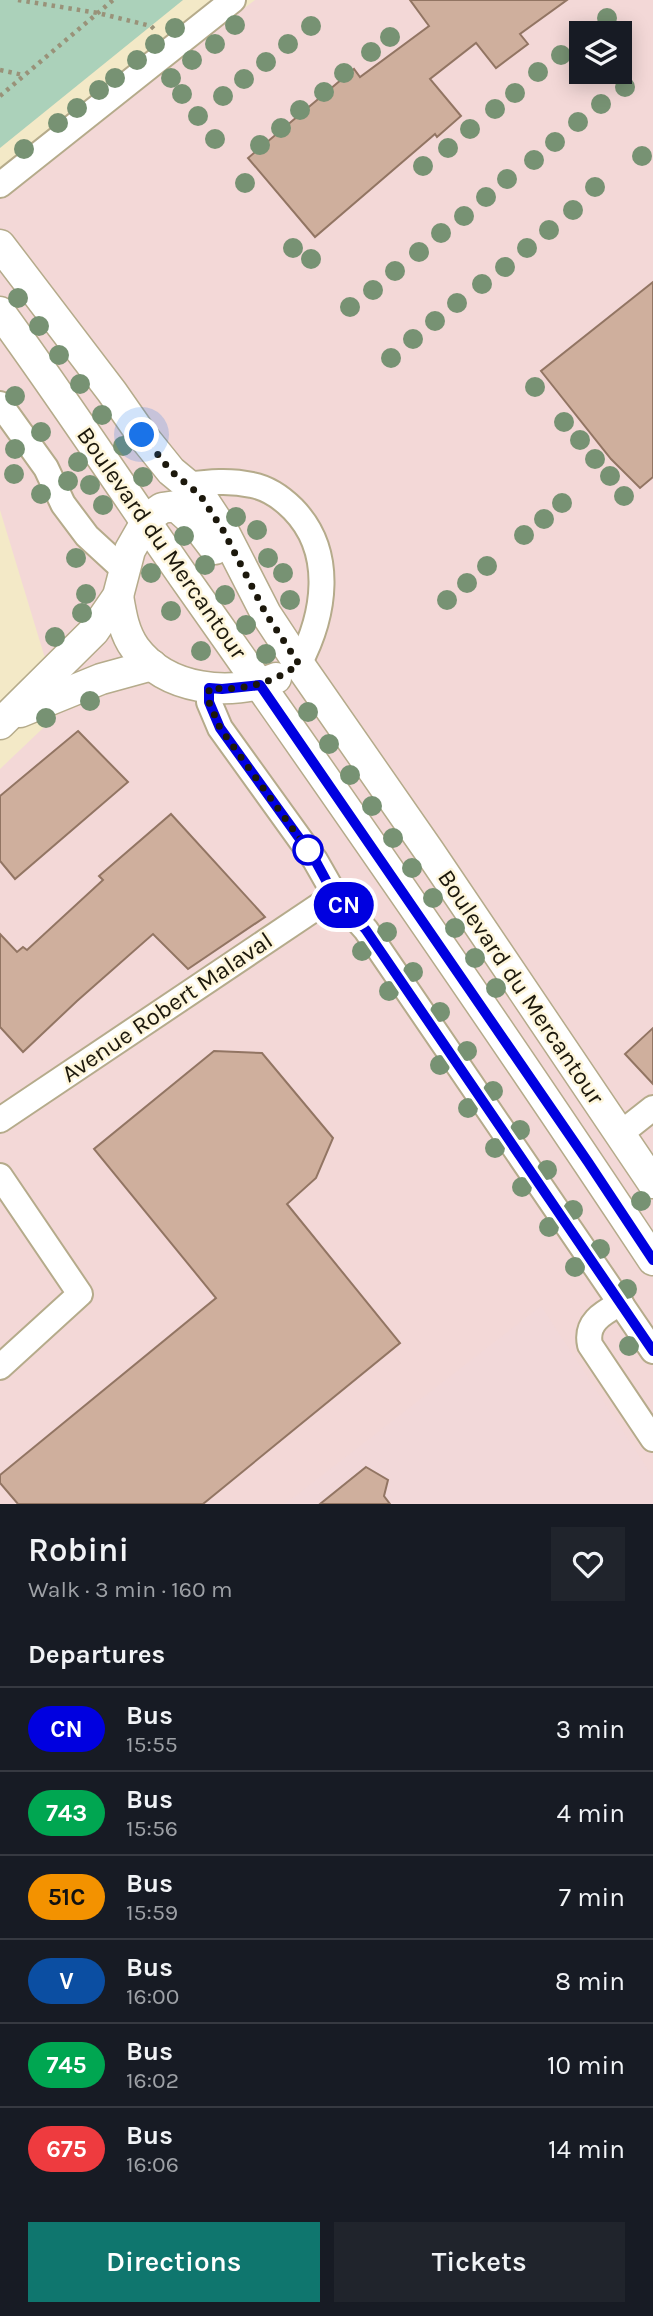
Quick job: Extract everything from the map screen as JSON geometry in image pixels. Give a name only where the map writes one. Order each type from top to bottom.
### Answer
[{"type":"main road","name":"Boulevard du Mercantour","points":[[0,245],[142,435],[171,471],[200,495],[223,530],[266,614],[653,1183]]},
{"type":"main road","name":"Boulevard du Mercantour","points":[[0,312],[56,388],[146,523],[581,1151],[653,1260]]},
{"type":"main road","points":[[4,720],[94,631],[121,583],[130,550],[152,515],[162,508],[176,506],[183,510],[266,614]]},
{"type":"main road","points":[[121,583],[122,618],[136,649],[152,665],[187,683],[222,689],[260,685],[285,674],[299,664]]},
{"type":"main road","points":[[4,720],[101,679],[152,665]]},
{"type":"street","points":[[0,185],[233,0]]},
{"type":"street","points":[[0,404],[46,468],[63,504],[121,583]]},
{"type":"street","points":[[187,485],[228,482],[254,485],[283,499],[305,521],[317,549],[322,595],[318,621],[299,664]]},
{"type":"street","points":[[209,688],[209,702],[220,728],[315,860],[334,895],[366,930],[653,1351]]},
{"type":"street","name":"Avenue Robert Malaval","points":[[0,1120],[334,895]]},
{"type":"street","points":[[620,1134],[653,1108]]},
{"type":"street","points":[[0,1176],[80,1294],[0,1367]]},
{"type":"street","points":[[621,1303],[597,1318],[589,1329],[590,1345],[653,1439]]},
{"type":"path","points":[[18,0],[98,13],[151,26],[173,48]]},
{"type":"path","points":[[0,96],[113,0]]},
{"type":"path","points":[[0,70],[24,75]]},
{"type":"shaded area","points":[[255,0],[653,0],[653,1504],[0,1504],[0,769],[61,711],[0,510],[0,193]]},
{"type":"shaded area","points":[[541,1306],[653,1477],[653,1504],[285,1504]]},
{"type":"green space","points":[[0,0],[183,0],[0,148]]},
{"type":"building","points":[[410,0],[567,0],[520,34],[528,44],[496,68],[476,43],[430,79],[461,116],[437,137],[435,134],[315,237],[248,158],[354,69],[360,77],[429,26]]},
{"type":"building","points":[[653,282],[653,477],[640,488],[611,459],[541,371]]},
{"type":"building","points":[[78,731],[128,782],[15,879],[0,861],[0,796]]},
{"type":"building","points":[[171,814],[265,917],[188,969],[153,934],[23,1052],[0,1027],[0,934],[17,952],[23,947],[27,950],[103,880],[99,876]]},
{"type":"building","points":[[653,1028],[653,1084],[625,1054]]},
{"type":"building","points":[[214,1051],[262,1053],[333,1138],[316,1178],[287,1204],[400,1343],[203,1504],[18,1504],[0,1483],[0,1475],[216,1298],[94,1149]]},
{"type":"building","points":[[366,1467],[388,1480],[384,1496],[390,1504],[320,1504]]},
{"type":"bus line","name":"CN","points":[[653,1260],[260,685],[209,688],[209,702],[220,728],[315,860],[334,895],[366,930],[653,1351]]},
{"type":"route","points":[[142,435],[171,471],[200,495],[223,530],[266,614],[299,664],[285,674],[260,685],[209,688],[209,702],[220,728],[315,860],[308,850]]}]
